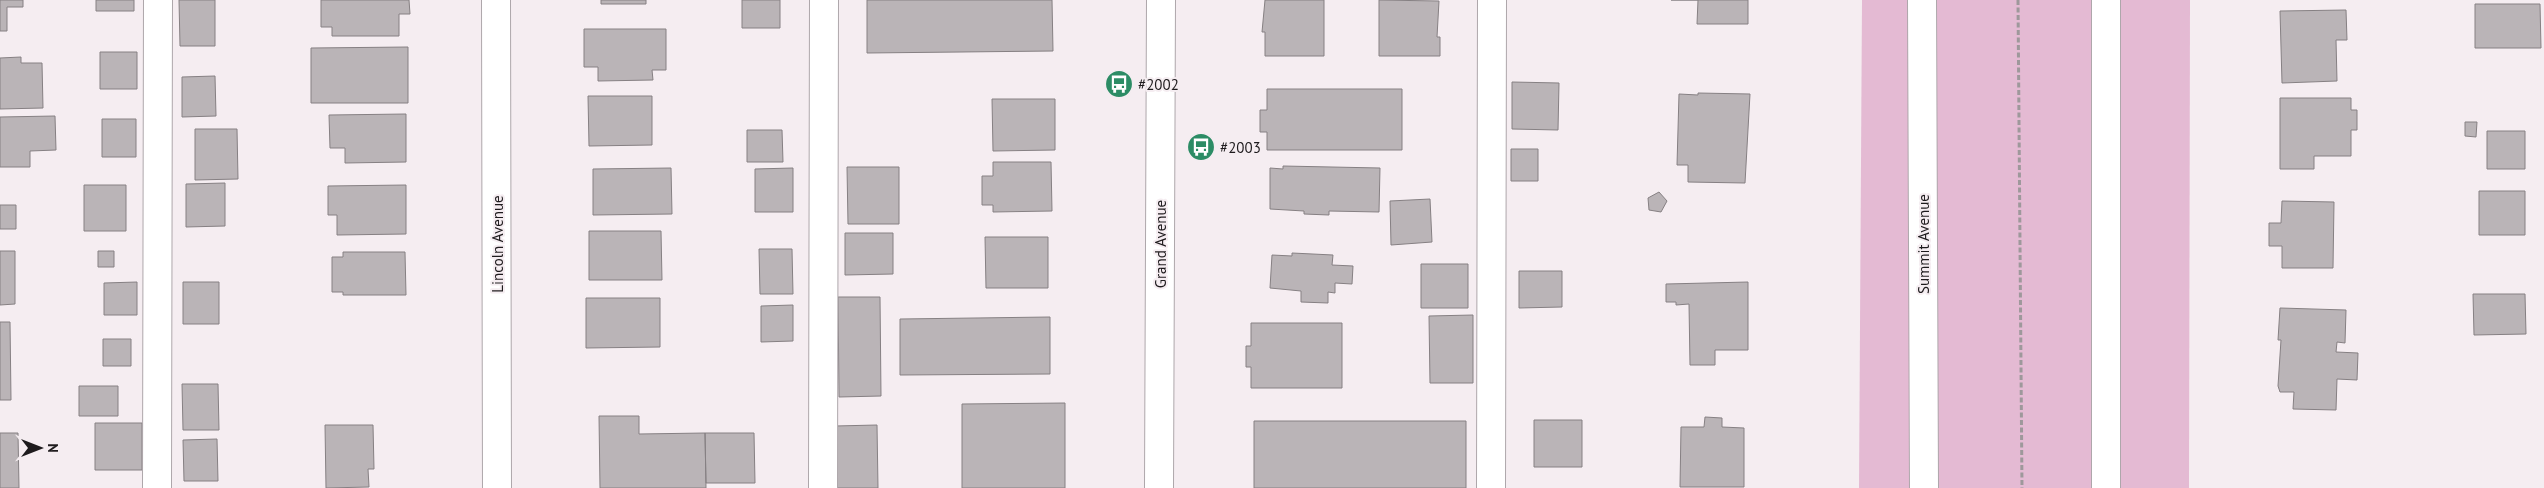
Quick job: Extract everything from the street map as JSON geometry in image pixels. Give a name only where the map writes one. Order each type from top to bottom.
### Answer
[{"type":"street","points":[[157,488],[158,0]]},
{"type":"street","name":"Lincoln Avenue","points":[[496,0],[497,488]]},
{"type":"street","points":[[822,488],[824,0]]},
{"type":"street","name":"Grand Avenue","points":[[1159,488],[1161,0]]},
{"type":"street","points":[[1490,488],[1492,0]]},
{"type":"street","name":"Summit Avenue","points":[[1922,0],[1924,488]]},
{"type":"street","points":[[2106,0],[2106,488]]},
{"type":"path","points":[[2018,0],[2022,488]]},
{"type":"shaded area","points":[[1862,0],[2190,0],[2189,488],[1859,488]]},
{"type":"building","points":[[0,0],[23,0],[23,7],[7,7],[7,31],[0,31]]},
{"type":"building","points":[[96,0],[134,0],[134,11],[96,11]]},
{"type":"building","points":[[179,0],[215,0],[215,46],[180,46]]},
{"type":"building","points":[[321,0],[409,0],[410,14],[399,14],[399,36],[332,36],[332,27],[321,27]]},
{"type":"building","points":[[601,0],[646,0],[646,4],[601,4]]},
{"type":"building","points":[[742,0],[780,0],[780,28],[742,28]]},
{"type":"building","points":[[867,0],[1052,0],[1053,51],[867,53]]},
{"type":"building","points":[[1265,0],[1324,0],[1324,56],[1265,56],[1265,32],[1262,32]]},
{"type":"building","points":[[1379,0],[1439,1],[1437,37],[1440,37],[1440,56],[1379,56]]},
{"type":"building","points":[[1698,0],[1748,0],[1748,24],[1697,24]]},
{"type":"building","points":[[2475,4],[2540,4],[2541,48],[2475,48]]},
{"type":"building","points":[[2346,10],[2347,40],[2336,40],[2337,81],[2282,83],[2280,11]]},
{"type":"building","points":[[584,29],[666,29],[666,70],[652,70],[653,80],[598,81],[598,67],[584,67]]},
{"type":"building","points":[[408,47],[408,103],[311,103],[311,48]]},
{"type":"building","points":[[100,52],[137,52],[137,89],[100,89]]},
{"type":"building","points":[[21,57],[21,63],[42,63],[43,108],[0,109],[0,58]]},
{"type":"building","points":[[215,76],[216,116],[182,117],[182,77]]},
{"type":"building","points":[[1512,82],[1559,83],[1558,130],[1512,129]]},
{"type":"building","points":[[1267,89],[1402,89],[1402,150],[1267,150],[1267,132],[1260,132],[1260,110],[1267,110]]},
{"type":"building","points":[[1698,93],[1750,94],[1745,183],[1688,182],[1688,165],[1677,165],[1679,94],[1698,95]]},
{"type":"building","points":[[588,96],[652,96],[652,145],[589,146]]},
{"type":"building","points":[[2280,98],[2351,98],[2351,110],[2357,110],[2357,130],[2351,130],[2351,156],[2314,156],[2314,169],[2280,169]]},
{"type":"building","points":[[992,99],[1055,99],[1055,150],[993,151]]},
{"type":"building","points":[[406,114],[406,162],[345,163],[345,148],[330,148],[329,115]]},
{"type":"building","points":[[55,116],[56,150],[30,151],[30,167],[0,167],[0,117]]},
{"type":"building","points":[[102,119],[136,119],[136,157],[102,157]]},
{"type":"building","points":[[2465,122],[2477,122],[2476,137],[2465,136]]},
{"type":"building","points":[[195,129],[237,129],[238,179],[195,180]]},
{"type":"building","points":[[747,130],[782,130],[783,162],[747,162]]},
{"type":"building","points":[[2487,131],[2525,131],[2525,169],[2487,169]]},
{"type":"building","points":[[1511,149],[1538,149],[1538,181],[1511,181]]},
{"type":"building","points":[[993,162],[1051,162],[1052,211],[993,212],[993,205],[982,205],[982,176],[993,176]]},
{"type":"building","points":[[1283,166],[1380,168],[1379,212],[1329,211],[1329,215],[1304,214],[1304,211],[1270,209],[1270,168],[1283,169]]},
{"type":"building","points":[[847,167],[899,167],[899,224],[848,224]]},
{"type":"building","points":[[671,168],[672,214],[593,215],[593,169]]},
{"type":"building","points":[[793,168],[793,212],[755,212],[755,169]]},
{"type":"building","points":[[225,183],[225,226],[186,227],[186,184]]},
{"type":"building","points":[[84,185],[126,185],[126,231],[84,231]]},
{"type":"building","points":[[406,185],[406,234],[337,235],[337,215],[328,215],[328,186]]},
{"type":"building","points":[[2479,191],[2525,191],[2525,235],[2479,235]]},
{"type":"building","points":[[1659,192],[1667,201],[1661,212],[1649,210],[1648,198]]},
{"type":"building","points":[[1430,199],[1432,242],[1391,245],[1390,201]]},
{"type":"building","points":[[2282,201],[2334,202],[2333,268],[2282,268],[2282,246],[2269,246],[2269,223],[2281,223]]},
{"type":"building","points":[[0,205],[16,205],[16,229],[0,229]]},
{"type":"building","points":[[589,231],[661,231],[662,280],[589,280]]},
{"type":"building","points":[[845,233],[893,233],[893,274],[845,275]]},
{"type":"building","points":[[985,237],[1048,237],[1048,288],[986,288]]},
{"type":"building","points":[[759,249],[792,249],[793,294],[760,294]]},
{"type":"building","points":[[0,251],[15,251],[15,304],[0,305]]},
{"type":"building","points":[[98,251],[114,251],[114,267],[98,267]]},
{"type":"building","points":[[343,252],[405,252],[406,295],[343,295],[343,292],[332,292],[332,257],[343,257]]},
{"type":"building","points":[[1292,253],[1333,255],[1332,265],[1353,266],[1352,284],[1335,283],[1335,293],[1328,292],[1328,303],[1301,302],[1301,291],[1270,288],[1272,255],[1292,256]]},
{"type":"building","points":[[1421,264],[1468,264],[1468,308],[1421,308]]},
{"type":"building","points":[[1519,271],[1562,271],[1562,307],[1519,308]]},
{"type":"building","points":[[137,282],[137,315],[104,315],[104,283]]},
{"type":"building","points":[[183,282],[219,282],[219,324],[183,324]]},
{"type":"building","points":[[1748,282],[1748,350],[1715,350],[1715,365],[1690,365],[1689,304],[1676,305],[1676,302],[1666,302],[1666,284]]},
{"type":"building","points":[[2473,294],[2525,294],[2526,334],[2474,335]]},
{"type":"building","points":[[838,297],[880,297],[881,396],[839,397]]},
{"type":"building","points":[[586,298],[660,298],[660,347],[586,348]]},
{"type":"building","points":[[793,305],[793,341],[761,342],[761,306]]},
{"type":"building","points":[[2280,308],[2346,310],[2345,343],[2337,342],[2336,352],[2358,353],[2357,380],[2337,379],[2336,410],[2293,409],[2294,392],[2280,392],[2278,386],[2281,340],[2278,340]]},
{"type":"building","points":[[1473,315],[1473,383],[1430,383],[1429,316]]},
{"type":"building","points":[[1050,317],[1050,374],[900,375],[900,319]]},
{"type":"building","points":[[0,322],[10,322],[11,400],[0,400]]},
{"type":"building","points":[[1251,323],[1342,323],[1342,388],[1251,388],[1251,367],[1246,367],[1246,346],[1251,346]]},
{"type":"building","points":[[103,339],[131,339],[131,366],[103,366]]},
{"type":"building","points":[[182,384],[218,384],[219,430],[183,430]]},
{"type":"building","points":[[79,386],[118,386],[118,416],[79,416]]},
{"type":"building","points":[[1065,403],[1065,488],[962,488],[962,404]]},
{"type":"building","points":[[599,416],[639,416],[639,434],[705,433],[706,488],[600,488]]},
{"type":"building","points":[[1705,417],[1722,418],[1722,427],[1744,428],[1744,487],[1680,487],[1681,427],[1704,427]]},
{"type":"building","points":[[1534,420],[1582,420],[1582,467],[1534,467]]},
{"type":"building","points":[[1254,421],[1466,421],[1466,488],[1254,488]]},
{"type":"building","points":[[95,423],[142,423],[142,470],[95,470]]},
{"type":"building","points":[[325,425],[373,425],[374,469],[368,469],[369,487],[326,488]]},
{"type":"building","points":[[877,425],[878,488],[836,488],[835,426]]},
{"type":"building","points":[[0,433],[18,433],[19,488],[0,488]]},
{"type":"building","points":[[705,433],[754,433],[755,483],[706,483]]},
{"type":"building","points":[[217,439],[218,481],[184,481],[183,440]]},
{"type":"place","name":"#2002","points":[[1119,84]]},
{"type":"place","name":"#2003","points":[[1201,147]]}]
